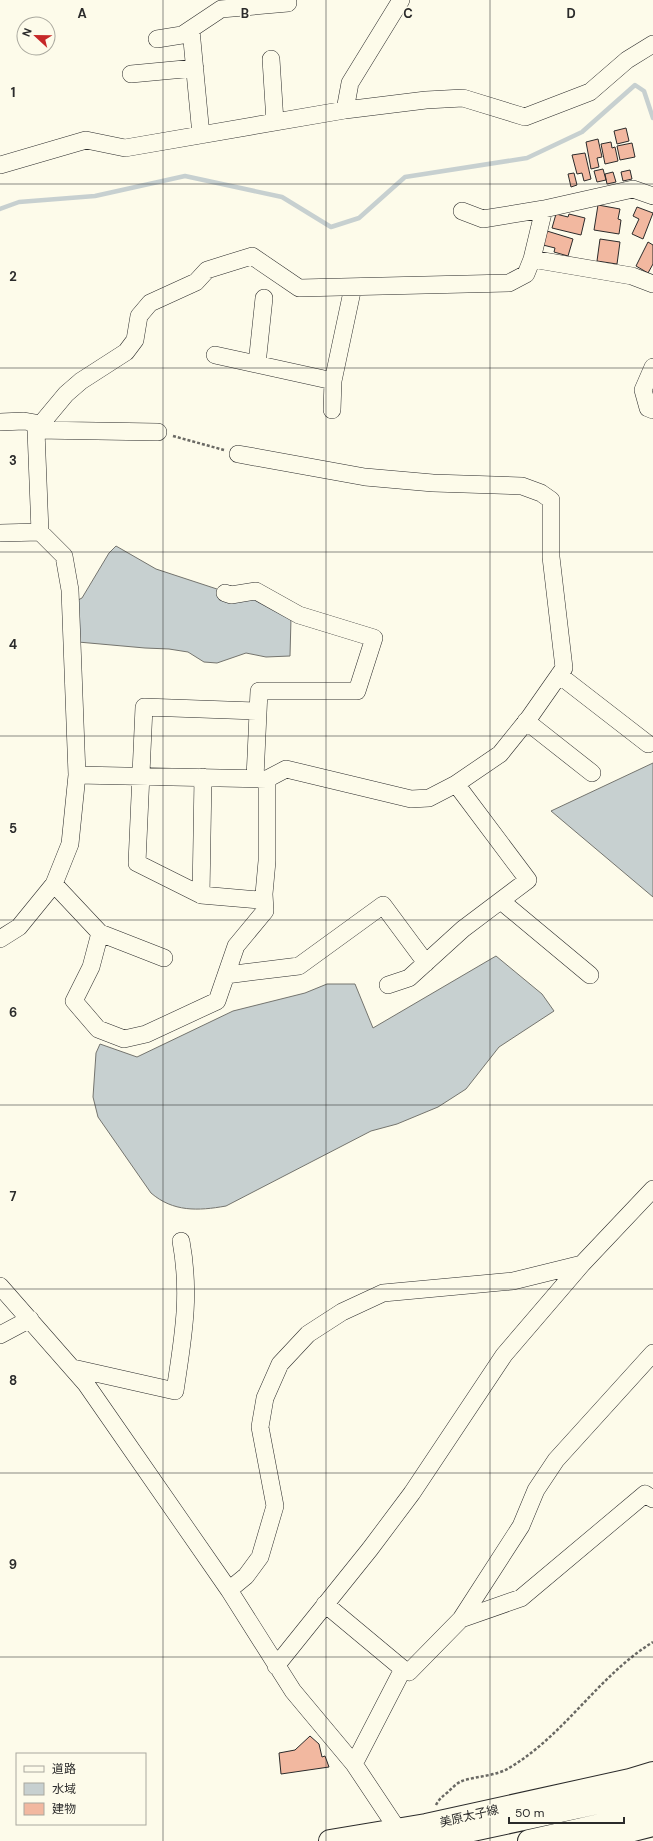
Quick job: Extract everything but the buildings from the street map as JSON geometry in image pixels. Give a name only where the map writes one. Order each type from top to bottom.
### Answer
[{"type":"main road","name":"美原太子線","points":[[330,1841],[403,1837],[426,1825],[630,1780],[653,1773]]},
{"type":"main road","points":[[403,1837],[468,1831],[653,1790]]},
{"type":"main road","points":[[529,1841],[653,1813]]},
{"type":"main road","points":[[590,1841],[653,1825]]},
{"type":"street","points":[[345,110],[350,82],[401,0]]},
{"type":"street","points":[[157,39],[182,36],[221,9],[288,3]]},
{"type":"street","points":[[192,30],[201,135]]},
{"type":"street","points":[[0,164],[86,140],[125,148],[345,110],[426,100],[463,98],[525,117],[552,108],[590,92],[627,60],[653,44]]},
{"type":"street","points":[[271,59],[275,122]]},
{"type":"street","points":[[130,74],[195,68]]},
{"type":"street","points":[[462,211],[483,220],[544,209],[633,189],[653,196]]},
{"type":"street","points":[[0,939],[19,927],[54,884],[70,844],[77,774],[70,590],[64,556],[40,532],[38,427],[66,394],[81,381],[126,352],[135,340],[139,316],[150,303],[196,282],[207,270],[252,256],[299,288],[508,283],[526,274],[532,259],[544,209]]},
{"type":"street","points":[[532,259],[632,276],[653,284]]},
{"type":"street","points":[[332,410],[333,381],[353,287]]},
{"type":"street","points":[[257,364],[264,298]]},
{"type":"street","points":[[215,355],[333,381]]},
{"type":"street","points":[[653,367],[643,390],[648,408],[653,410]]},
{"type":"street","points":[[0,422],[24,421],[38,427],[158,432]]},
{"type":"street","points":[[77,774],[261,779],[286,770],[411,799],[429,798],[456,784],[500,754],[564,668],[551,557],[551,500],[542,492],[522,486],[433,483],[365,477],[238,454]]},
{"type":"street","points":[[0,533],[40,532]]},
{"type":"street","points":[[100,933],[91,967],[74,1001],[98,1029],[124,1039],[146,1034],[217,1001],[236,946],[266,910],[264,894],[268,861],[257,711],[259,691],[357,691],[374,638],[299,615],[256,591],[231,595],[226,593]]},
{"type":"street","points":[[559,675],[648,744]]},
{"type":"street","points":[[257,711],[144,707],[137,863],[201,895],[258,900],[264,894]]},
{"type":"street","points":[[526,721],[592,773]]},
{"type":"street","points":[[201,895],[203,777]]},
{"type":"street","points":[[388,986],[409,978],[463,929],[528,880],[456,784]]},
{"type":"street","points":[[54,884],[100,933],[164,958]]},
{"type":"street","points":[[501,901],[590,975]]},
{"type":"street","points":[[226,975],[299,966],[383,905],[426,963]]},
{"type":"street","points":[[276,1666],[412,1493],[504,1355],[582,1264],[653,1189]]},
{"type":"street","points":[[73,1368],[175,1391],[186,1317],[186,1269],[181,1241]]},
{"type":"street","points":[[229,1590],[246,1576],[260,1557],[275,1506],[260,1427],[265,1398],[280,1364],[308,1334],[342,1312],[383,1293],[513,1281],[582,1264]]},
{"type":"street","points":[[0,1286],[91,1390],[229,1590],[293,1691],[354,1764],[403,1837]]},
{"type":"street","points":[[0,1335],[30,1319]]},
{"type":"street","points":[[325,1604],[409,1672],[461,1619],[521,1526],[536,1490],[556,1460],[653,1353]]},
{"type":"street","points":[[461,1619],[521,1598],[645,1494],[653,1499]]},
{"type":"street","points":[[354,1764],[404,1669]]},
{"type":"path","points":[[158,432],[238,454]]},
{"type":"path","points":[[426,1825],[438,1799],[461,1781],[509,1769],[571,1718],[606,1678],[639,1650],[653,1642]]},
{"type":"water","points":[[116,546],[156,569],[223,591],[254,597],[291,618],[290,656],[266,657],[246,653],[217,663],[204,662],[188,652],[169,649],[78,642],[78,600],[82,598],[109,553]]},
{"type":"water","points":[[653,763],[653,897],[551,811]]},
{"type":"water","points":[[496,956],[542,994],[554,1011],[499,1047],[466,1089],[438,1107],[397,1124],[371,1131],[226,1206],[206,1209],[186,1208],[168,1204],[159,1199],[151,1193],[98,1117],[93,1097],[96,1053],[100,1044],[137,1057],[233,1011],[305,993],[327,984],[355,984],[373,1028]]},
{"type":"waterway","points":[[0,209],[19,202],[95,196],[185,176],[282,197],[331,227],[359,218],[405,177],[527,158],[582,132],[635,85],[644,91],[653,118]]}]
